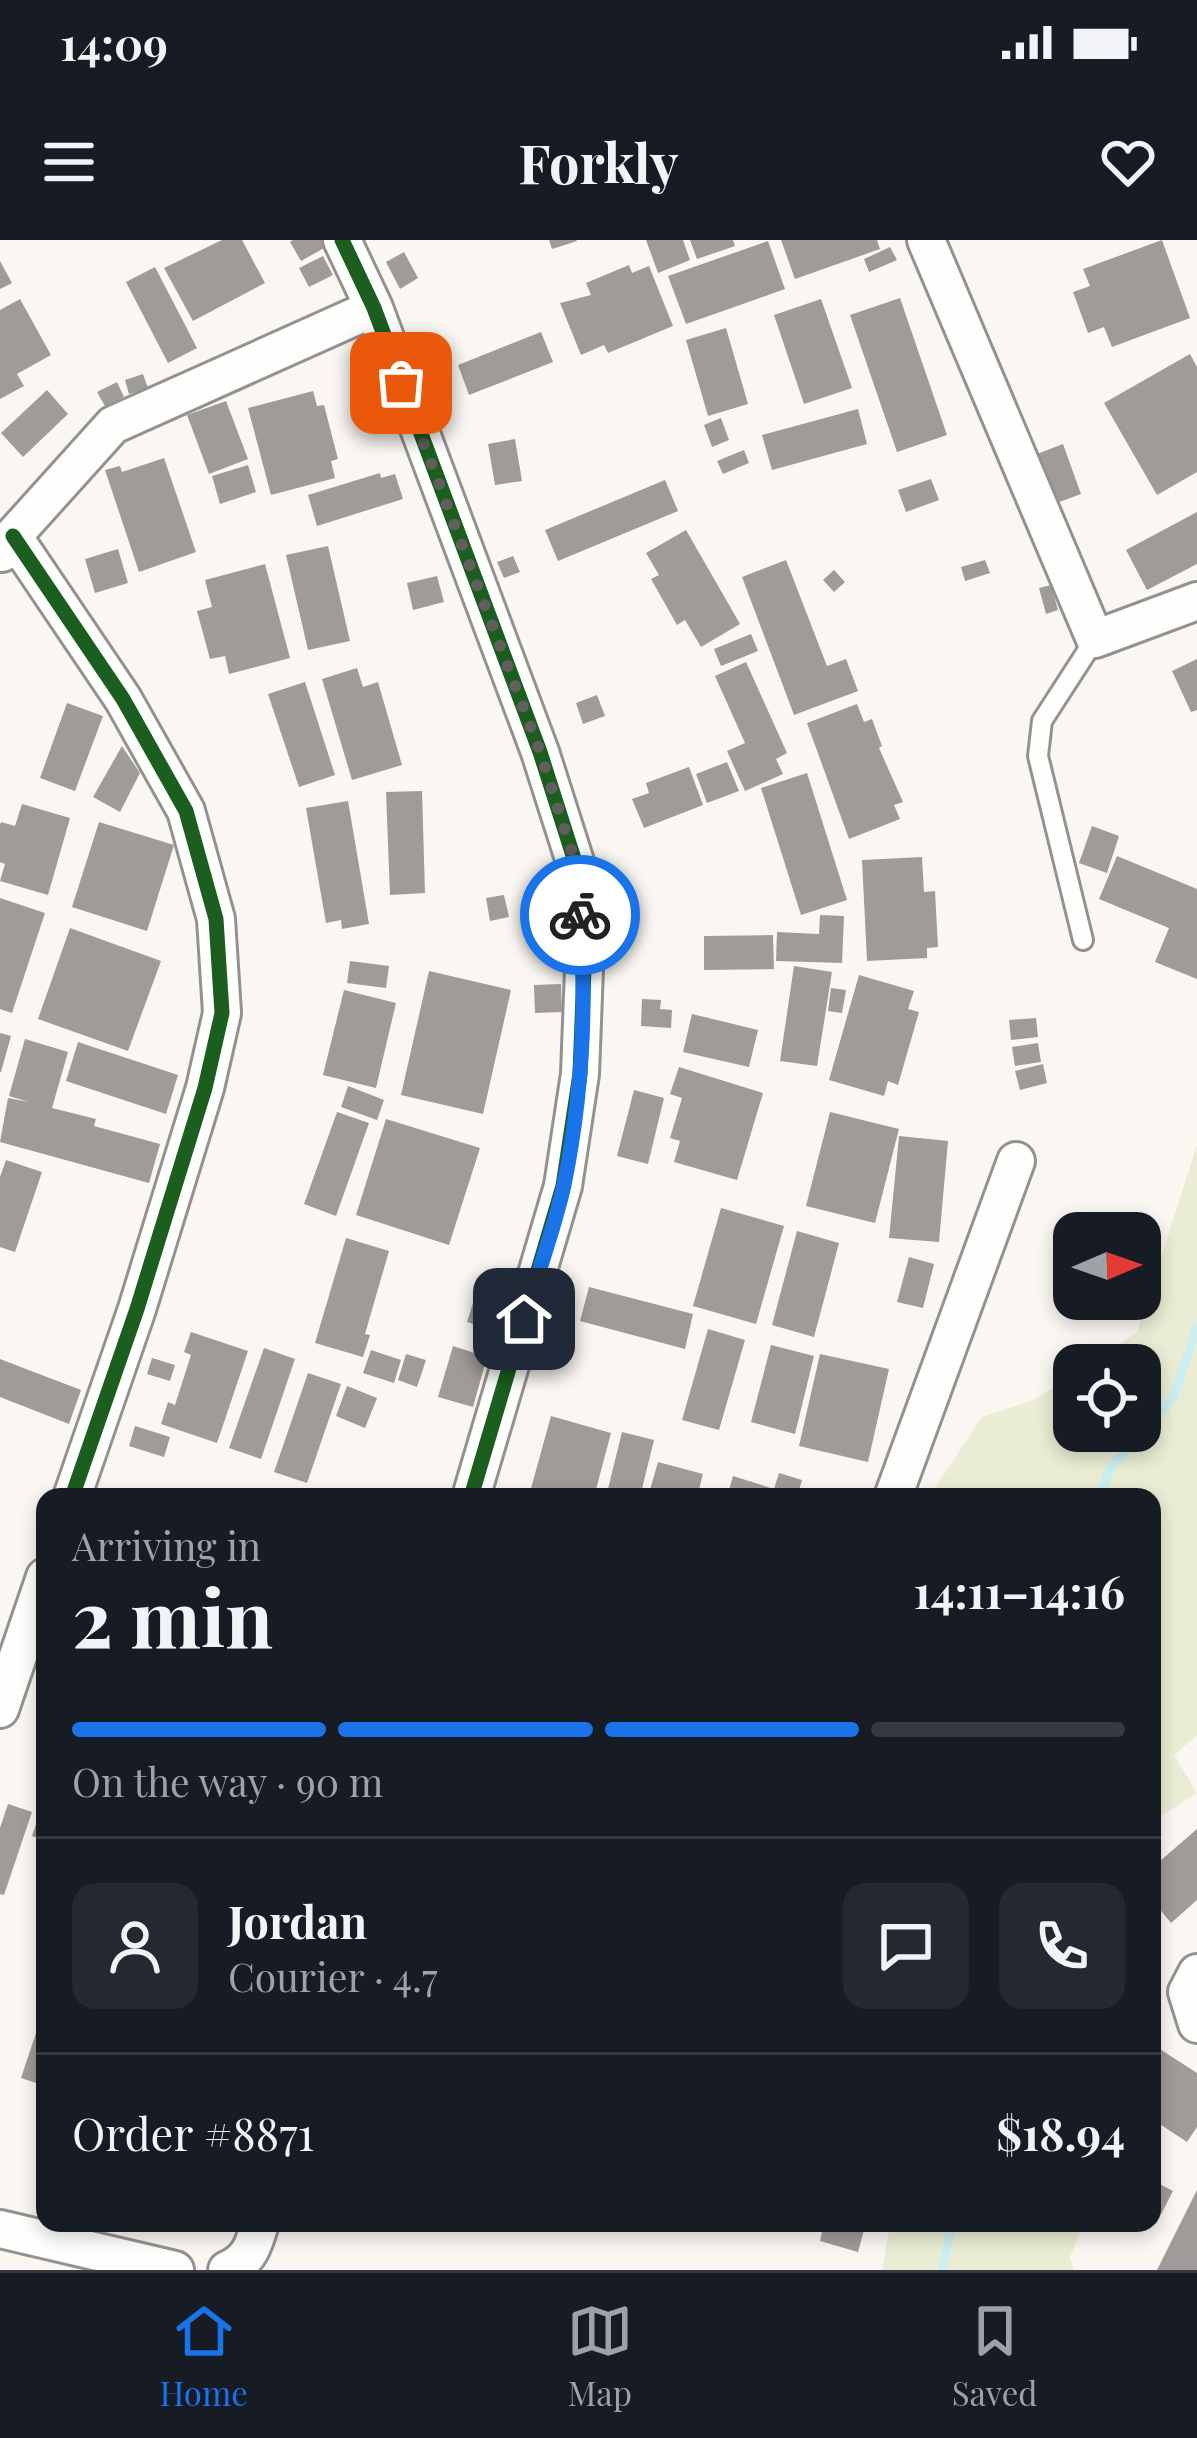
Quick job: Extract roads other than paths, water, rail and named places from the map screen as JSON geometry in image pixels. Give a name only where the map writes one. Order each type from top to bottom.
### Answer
[{"type":"street","points":[[926,240],[1095,639],[1197,602]]},
{"type":"street","points":[[356,243],[374,308],[540,752],[577,868],[584,969],[580,1074],[563,1186],[474,1488]]},
{"type":"street","points":[[75,1488],[205,1088],[222,1012],[216,919],[186,811],[123,699],[6,546],[113,425],[374,308]]},
{"type":"street","points":[[896,1488],[1016,1161]]},
{"type":"street","points":[[0,1709],[36,1603]]},
{"type":"street","points":[[1197,1973],[1186,1992],[1197,2024]]},
{"type":"street","points":[[0,2230],[175,2270]]},
{"type":"street","points":[[227,2270],[241,2264],[254,2247],[258,2232]]},
{"type":"lane","points":[[1083,940],[1037,756],[1042,721],[1095,639]]},
{"type":"waterway","points":[[1103,1488],[1110,1468],[1174,1397],[1197,1326]]},
{"type":"waterway","points":[[942,2270],[950,2232]]}]
